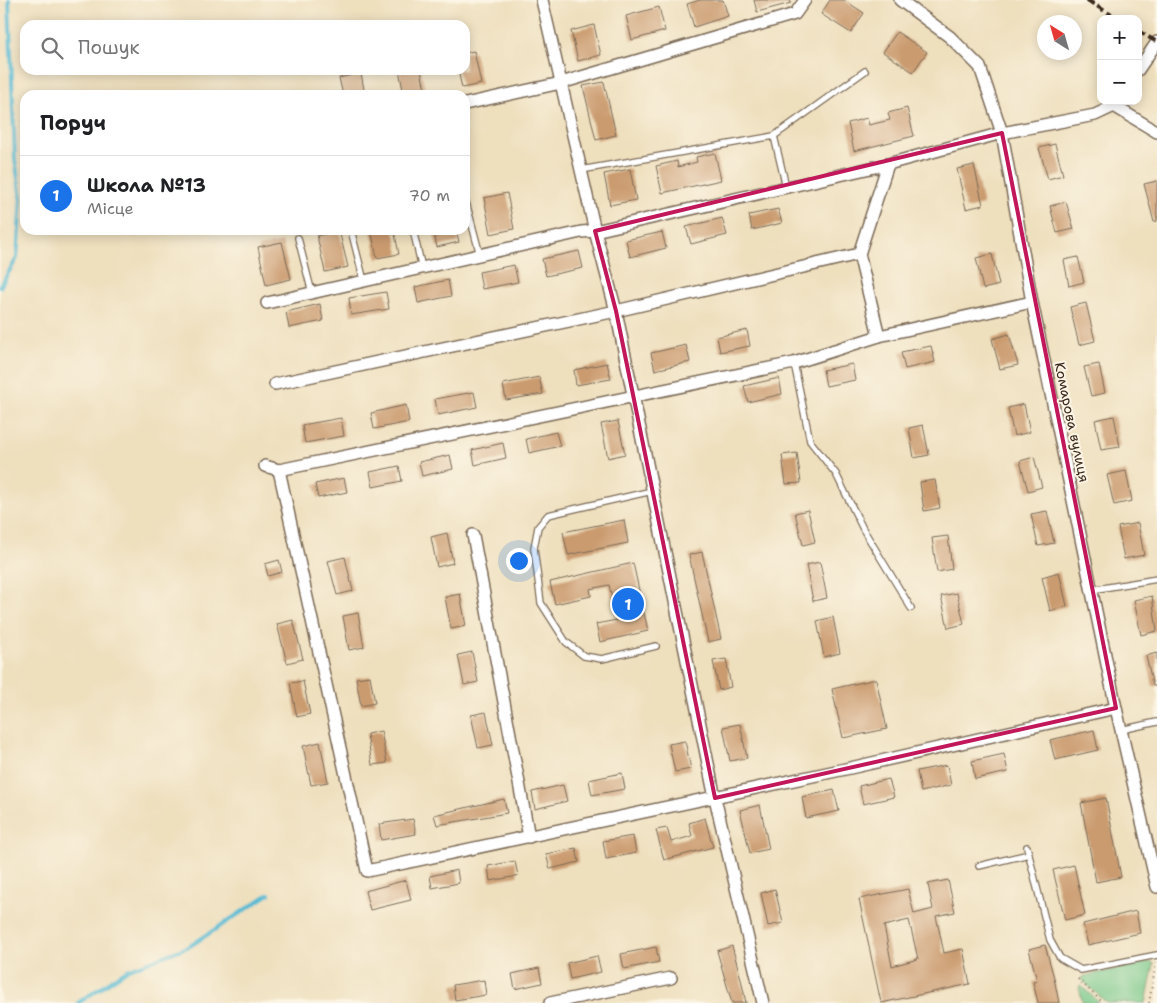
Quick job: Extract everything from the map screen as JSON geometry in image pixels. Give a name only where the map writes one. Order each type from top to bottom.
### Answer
[{"type":"street","points":[[542,0],[595,231],[616,311],[715,798],[763,1003]]},
{"type":"street","points":[[470,103],[561,82],[795,14],[805,0]]},
{"type":"street","name":"Комарова вулиця","points":[[900,0],[950,36],[980,67],[1002,134],[1032,302],[1091,590],[1157,887]]},
{"type":"street","points":[[1142,64],[1157,42]]},
{"type":"street","points":[[267,303],[888,164],[1002,134],[1096,115],[1114,105]]},
{"type":"street","points":[[1117,105],[1157,132]]},
{"type":"street","points":[[879,336],[859,254],[888,164]]},
{"type":"street","points":[[275,384],[616,311],[859,254]]},
{"type":"street","points":[[265,466],[279,470],[634,394],[794,362],[879,336],[1032,302]]},
{"type":"street","points":[[279,470],[367,871],[715,798],[1116,708]]},
{"type":"street","points":[[473,535],[529,837]]},
{"type":"street","points":[[558,1002],[671,978]]},
{"type":"lane","points":[[581,170],[774,136],[866,71]]},
{"type":"lane","points":[[774,136],[786,187]]},
{"type":"lane","points":[[470,217],[480,255]]},
{"type":"lane","points":[[352,235],[364,281]]},
{"type":"lane","points":[[414,235],[422,268]]},
{"type":"lane","points":[[298,238],[312,293]]},
{"type":"lane","points":[[794,362],[810,441],[836,474],[863,529],[911,608]]},
{"type":"lane","points":[[652,491],[548,515],[538,527],[534,548],[541,603],[566,642],[584,656],[602,659],[656,646]]},
{"type":"lane","points":[[1091,590],[1157,579]]},
{"type":"lane","points":[[1121,730],[1157,722]]},
{"type":"lane","points":[[979,866],[1028,850],[1050,940],[1060,958],[1081,970],[1157,954]]},
{"type":"path","points":[[1149,1003],[1156,959]]},
{"type":"path","points":[[1076,977],[1103,1003]]},
{"type":"highlighted area","points":[[1002,133],[1116,708],[715,798],[616,311],[595,231]]},
{"type":"green space","points":[[1150,962],[1154,964],[1146,1003],[1107,1003],[1082,980],[1084,976]]},
{"type":"green space","points":[[1080,985],[1100,1003],[1083,1003]]},
{"type":"building","points":[[700,0],[723,0],[728,16],[694,27],[687,4]]},
{"type":"building","points":[[754,0],[790,0],[791,3],[757,12]]},
{"type":"building","points":[[830,0],[844,0],[864,13],[851,33],[821,14]]},
{"type":"building","points":[[659,7],[665,31],[632,40],[626,16]]},
{"type":"building","points":[[594,25],[601,55],[578,61],[571,31]]},
{"type":"building","points":[[897,32],[927,52],[913,72],[883,52]]},
{"type":"building","points":[[474,51],[481,84],[462,88],[459,75],[470,75],[470,52]]},
{"type":"building","points":[[361,75],[364,90],[342,90],[339,78]]},
{"type":"building","points":[[400,75],[422,75],[425,90],[403,90]]},
{"type":"building","points":[[604,82],[616,135],[596,140],[583,86]]},
{"type":"building","points":[[907,108],[914,136],[854,151],[848,123],[867,118],[869,125],[890,120],[888,113]]},
{"type":"building","points":[[1055,144],[1063,175],[1048,179],[1039,148]]},
{"type":"building","points":[[715,153],[721,180],[662,193],[656,166],[677,161],[678,167],[697,162],[696,157]]},
{"type":"building","points":[[974,165],[983,205],[966,209],[957,169]]},
{"type":"building","points":[[630,169],[636,200],[610,205],[604,174]]},
{"type":"building","points":[[1157,181],[1157,221],[1154,222],[1144,184]]},
{"type":"building","points":[[507,193],[514,229],[491,234],[484,198]]},
{"type":"building","points":[[1066,202],[1074,229],[1057,233],[1050,206]]},
{"type":"building","points":[[778,209],[782,223],[752,230],[749,215]]},
{"type":"building","points":[[722,218],[727,235],[691,244],[686,227]]},
{"type":"building","points":[[662,232],[666,248],[630,257],[626,240]]},
{"type":"building","points":[[340,235],[348,267],[325,272],[317,236]]},
{"type":"building","points":[[372,235],[395,235],[399,254],[377,258]]},
{"type":"building","points":[[434,235],[457,235],[459,242],[437,247]]},
{"type":"building","points":[[282,242],[291,279],[266,285],[258,247]]},
{"type":"building","points":[[579,251],[583,268],[546,276],[542,259]]},
{"type":"building","points":[[992,254],[999,285],[983,289],[976,258]]},
{"type":"building","points":[[1078,257],[1084,282],[1069,286],[1064,260]]},
{"type":"building","points":[[514,265],[518,282],[482,289],[479,272]]},
{"type":"building","points":[[448,280],[451,296],[418,303],[415,287]]},
{"type":"building","points":[[386,292],[389,309],[351,315],[349,298]]},
{"type":"building","points":[[1086,303],[1095,341],[1079,345],[1070,307]]},
{"type":"building","points":[[320,304],[323,321],[289,328],[286,312]]},
{"type":"building","points":[[747,330],[750,346],[720,352],[717,337]]},
{"type":"building","points":[[1009,334],[1018,365],[1000,369],[992,339]]},
{"type":"building","points":[[686,345],[690,362],[655,370],[651,353]]},
{"type":"building","points":[[931,346],[935,362],[905,369],[901,352]]},
{"type":"building","points":[[607,363],[611,379],[576,385],[574,370]]},
{"type":"building","points":[[852,364],[855,380],[826,386],[823,370]]},
{"type":"building","points":[[1099,364],[1105,393],[1091,396],[1084,367]]},
{"type":"building","points":[[539,377],[543,394],[506,400],[503,384]]},
{"type":"building","points":[[779,378],[782,394],[748,402],[744,386]]},
{"type":"building","points":[[474,392],[477,407],[438,415],[435,399]]},
{"type":"building","points":[[1024,404],[1030,432],[1014,436],[1008,408]]},
{"type":"building","points":[[406,405],[409,422],[374,429],[371,413]]},
{"type":"building","points":[[1114,416],[1120,447],[1101,450],[1095,420]]},
{"type":"building","points":[[341,418],[344,436],[305,443],[302,425]]},
{"type":"building","points":[[618,421],[625,454],[608,458],[601,424]]},
{"type":"building","points":[[923,425],[929,455],[914,458],[909,428]]},
{"type":"building","points":[[556,432],[560,446],[529,453],[526,439]]},
{"type":"building","points":[[503,443],[506,458],[475,465],[472,450]]},
{"type":"building","points":[[797,453],[801,483],[786,484],[782,455]]},
{"type":"building","points":[[450,455],[453,469],[422,476],[419,462]]},
{"type":"building","points":[[1034,457],[1042,487],[1028,491],[1020,461]]},
{"type":"building","points":[[399,466],[402,481],[373,487],[370,472]]},
{"type":"building","points":[[1126,471],[1132,501],[1114,505],[1107,475]]},
{"type":"building","points":[[344,478],[347,492],[318,498],[315,484]]},
{"type":"building","points":[[935,480],[940,508],[924,511],[920,482]]},
{"type":"building","points":[[808,510],[815,542],[803,545],[795,513]]},
{"type":"building","points":[[1047,511],[1054,543],[1038,546],[1031,514]]},
{"type":"building","points":[[624,520],[628,543],[568,555],[563,532]]},
{"type":"building","points":[[1138,523],[1144,555],[1124,559],[1118,527]]},
{"type":"building","points":[[447,533],[453,563],[437,567],[431,537]]},
{"type":"building","points":[[948,536],[952,569],[937,572],[932,538]]},
{"type":"building","points":[[702,552],[721,639],[708,642],[689,555]]},
{"type":"building","points":[[345,557],[353,591],[337,595],[328,561]]},
{"type":"building","points":[[279,560],[282,572],[268,576],[265,564]]},
{"type":"building","points":[[820,562],[827,598],[813,601],[806,565]]},
{"type":"building","points":[[633,563],[648,631],[600,642],[596,624],[617,620],[609,585],[590,589],[591,596],[555,604],[550,582]]},
{"type":"building","points":[[1059,572],[1067,606],[1050,611],[1042,577]]},
{"type":"building","points":[[957,593],[964,624],[948,628],[941,596]]},
{"type":"building","points":[[460,594],[466,626],[451,629],[445,597]]},
{"type":"building","points":[[1152,596],[1157,631],[1141,635],[1134,600]]},
{"type":"building","points":[[358,613],[364,647],[349,650],[343,616]]},
{"type":"building","points":[[833,617],[840,653],[824,657],[817,621]]},
{"type":"building","points":[[293,620],[303,659],[287,663],[277,624]]},
{"type":"building","points":[[472,652],[478,682],[464,685],[458,655]]},
{"type":"building","points":[[1157,653],[1157,686],[1153,686],[1146,656]]},
{"type":"building","points":[[726,659],[731,687],[719,690],[713,661]]},
{"type":"building","points":[[370,676],[375,703],[361,706],[356,678]]},
{"type":"building","points":[[876,679],[887,729],[843,738],[832,689]]},
{"type":"building","points":[[303,681],[310,714],[297,717],[290,683]]},
{"type":"building","points":[[486,712],[493,745],[478,748],[471,715]]},
{"type":"building","points":[[740,724],[747,758],[730,761],[723,727]]},
{"type":"building","points":[[1094,730],[1098,750],[1055,760],[1050,740]]},
{"type":"building","points":[[381,731],[387,763],[372,765],[367,734]]},
{"type":"building","points":[[685,741],[691,769],[675,772],[669,744]]},
{"type":"building","points":[[320,742],[328,782],[311,785],[303,746]]},
{"type":"building","points":[[1004,754],[1008,772],[975,779],[972,761]]},
{"type":"building","points":[[947,765],[951,785],[921,792],[917,771]]},
{"type":"building","points":[[622,773],[625,789],[592,795],[589,780]]},
{"type":"building","points":[[889,779],[894,797],[863,804],[859,786]]},
{"type":"building","points":[[563,785],[567,801],[535,809],[532,792]]},
{"type":"building","points":[[834,790],[839,811],[806,818],[802,797]]},
{"type":"building","points":[[1106,798],[1121,877],[1096,882],[1081,803]]},
{"type":"building","points":[[504,799],[507,813],[437,825],[434,815]]},
{"type":"building","points":[[760,805],[769,849],[750,853],[740,810]]},
{"type":"building","points":[[705,818],[713,847],[664,860],[656,830],[667,828],[671,842],[692,836],[689,823]]},
{"type":"building","points":[[413,819],[416,834],[381,840],[379,824]]},
{"type":"building","points":[[633,836],[636,853],[606,859],[603,841]]},
{"type":"building","points":[[576,848],[579,862],[550,869],[546,854]]},
{"type":"building","points":[[515,861],[518,876],[490,881],[488,866]]},
{"type":"building","points":[[1074,865],[1085,915],[1065,920],[1053,870]]},
{"type":"building","points":[[457,870],[459,883],[432,888],[430,876]]},
{"type":"building","points":[[406,880],[411,900],[370,910],[365,891]]},
{"type":"building","points":[[948,880],[955,912],[936,916],[944,953],[963,949],[970,984],[881,1003],[859,899],[908,889],[914,914],[933,909],[928,884]],"holes":[[[909,920],[918,959],[892,966],[884,926]]]},
{"type":"building","points":[[775,889],[783,923],[768,926],[761,893]]},
{"type":"building","points":[[1136,911],[1140,933],[1088,945],[1083,924]]},
{"type":"building","points":[[1045,945],[1059,1003],[1038,1003],[1033,982],[1037,981],[1029,949]]},
{"type":"building","points":[[732,946],[746,1003],[732,1003],[717,951]]},
{"type":"building","points":[[656,947],[659,962],[624,969],[621,954]]},
{"type":"building","points":[[597,956],[601,972],[570,979],[567,963]]},
{"type":"building","points":[[539,968],[542,983],[515,989],[512,974]]},
{"type":"building","points":[[484,980],[486,995],[455,1000],[453,985]]},
{"type":"waterway","points":[[9,0],[15,159],[20,192]]},
{"type":"waterway","points":[[0,287],[17,258],[20,213]]},
{"type":"waterway","points":[[78,1003],[127,970],[190,946],[269,894]]},
{"type":"railway","points":[[1087,0],[1111,15]]},
{"type":"railway","points":[[1142,33],[1157,42]]},
{"type":"place","name":"Школа №13","points":[[628,604]]}]
